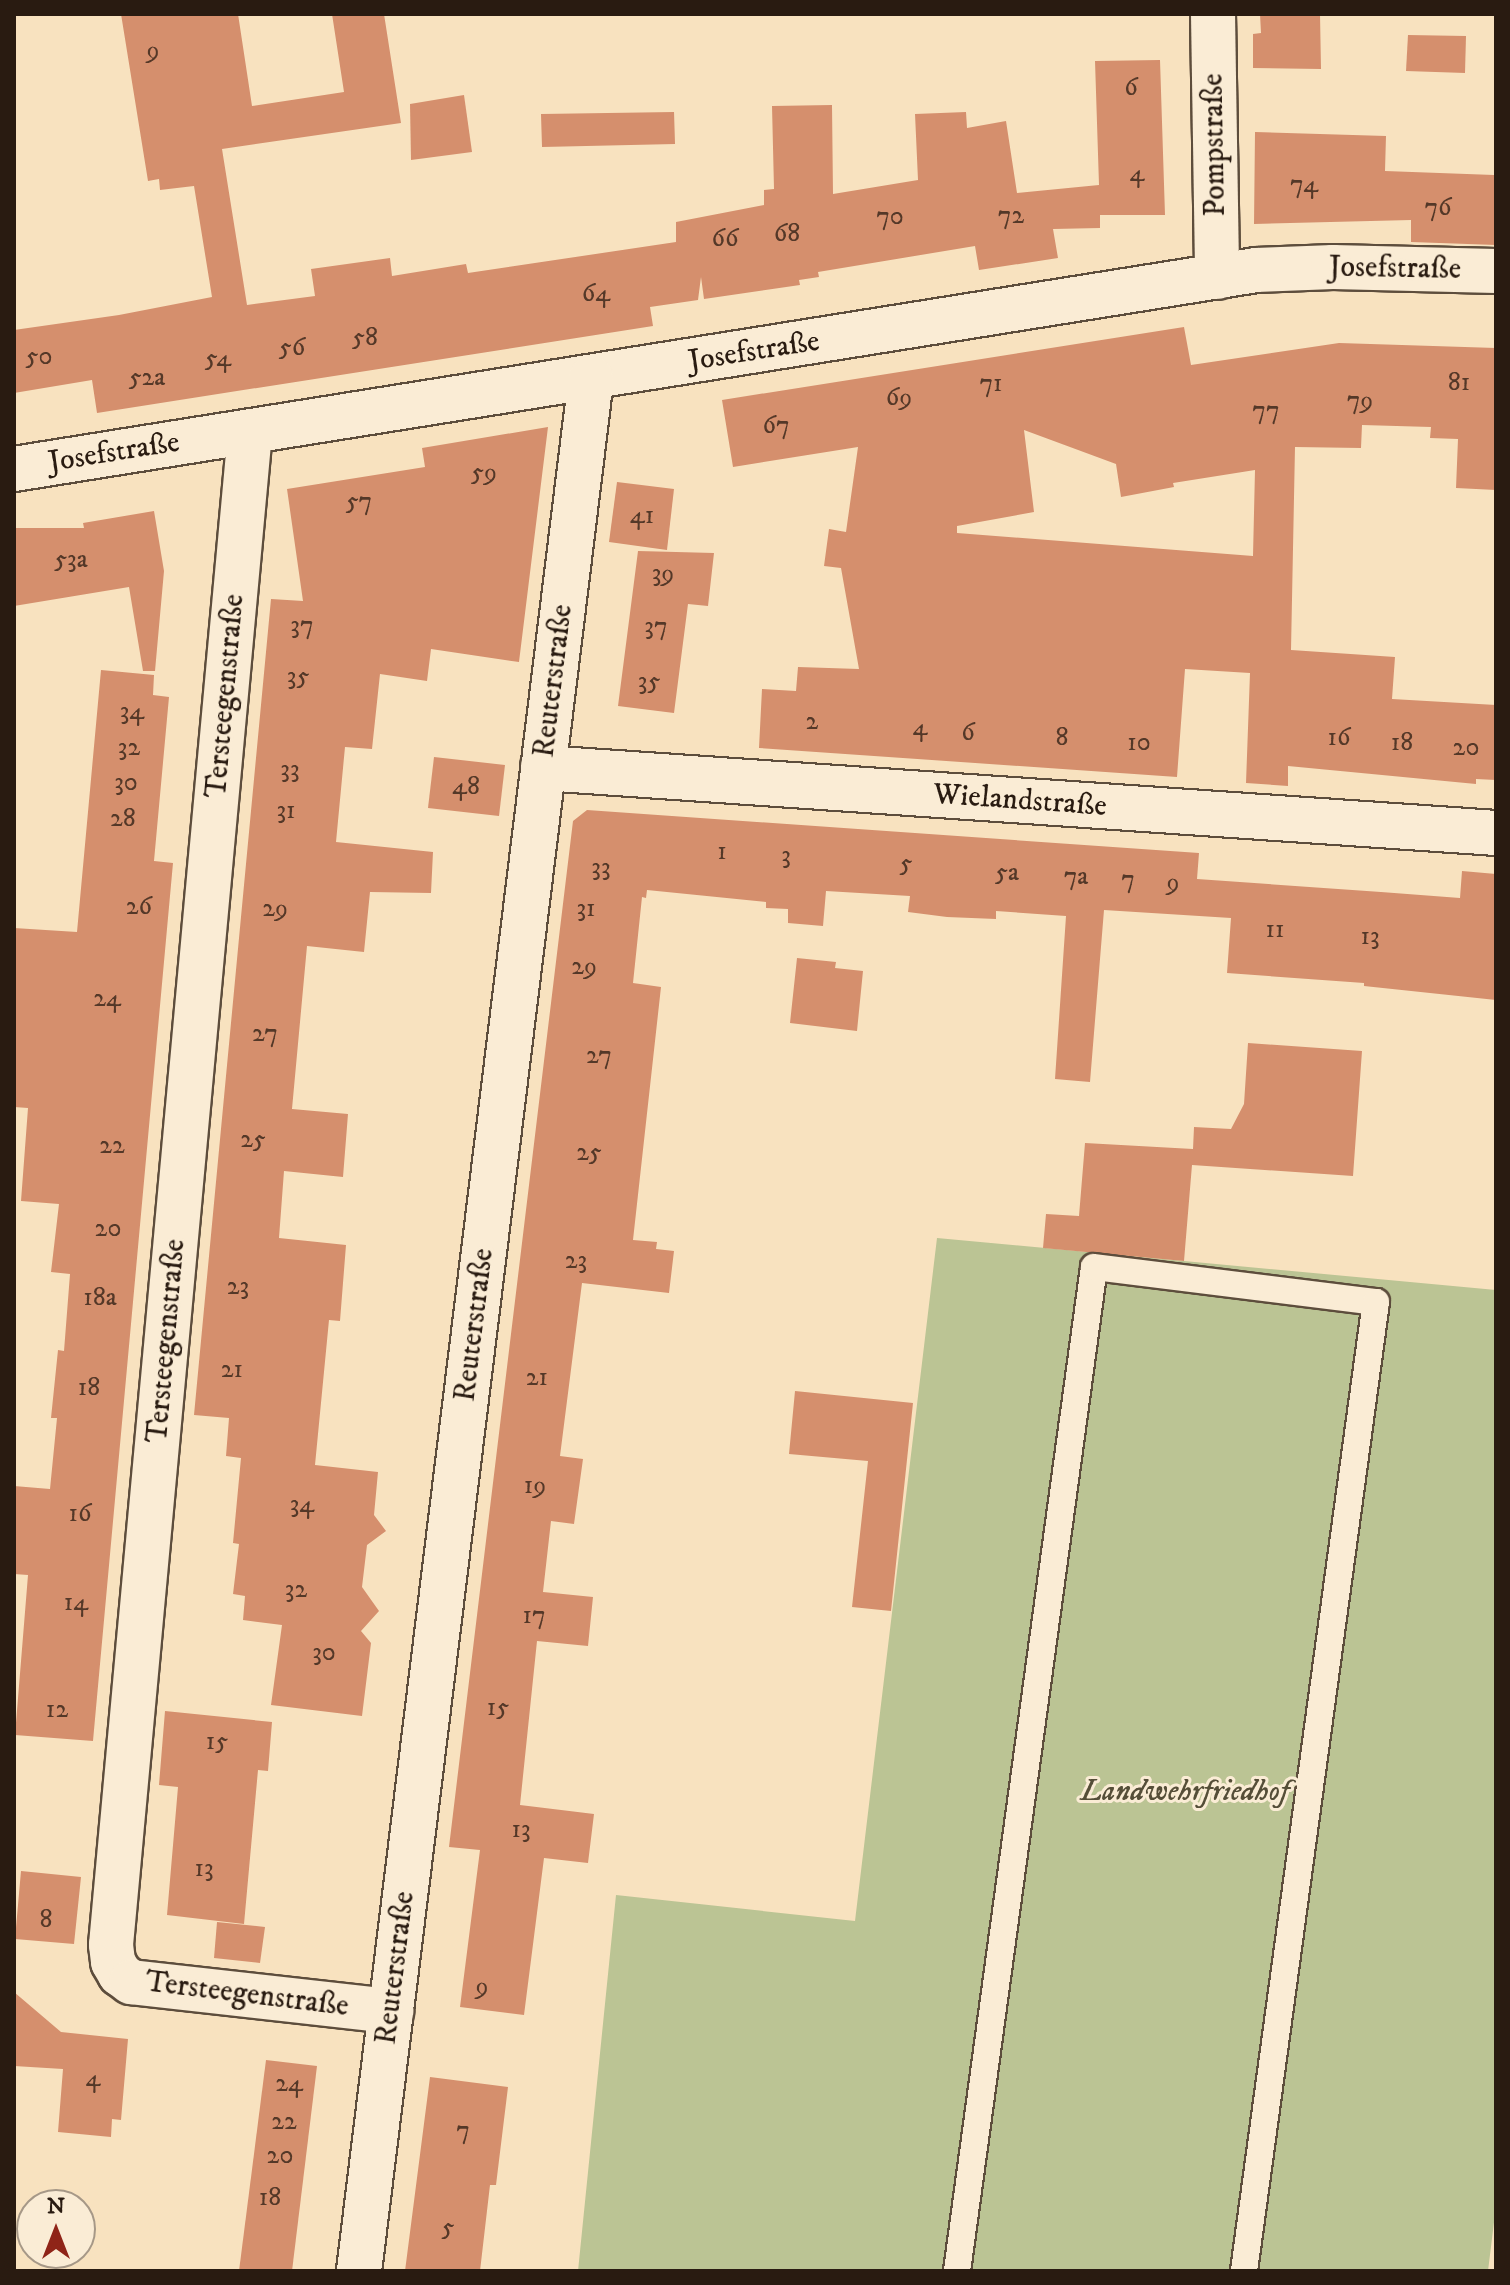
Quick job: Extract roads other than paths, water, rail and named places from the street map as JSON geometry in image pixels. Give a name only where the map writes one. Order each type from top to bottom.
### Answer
[{"type":"street","name":"Pompstraße","points":[[1213,14],[1217,277]]},
{"type":"street","name":"Josefstraße","points":[[14,469],[1256,270],[1333,267],[1496,271]]},
{"type":"street","name":"Reuterstraße","points":[[359,2271],[591,378]]},
{"type":"street","name":"Tersteegenstraße","points":[[250,432],[111,1945],[113,1962],[120,1974],[131,1982],[391,2011]]},
{"type":"street","name":"Wielandstraße","points":[[543,768],[1496,833]]},
{"type":"lane","points":[[957,2271],[1094,1267],[1376,1302],[1244,2271]]},
{"type":"park label","name":"Landwehrfriedhof","points":[[1185,1792]]}]
